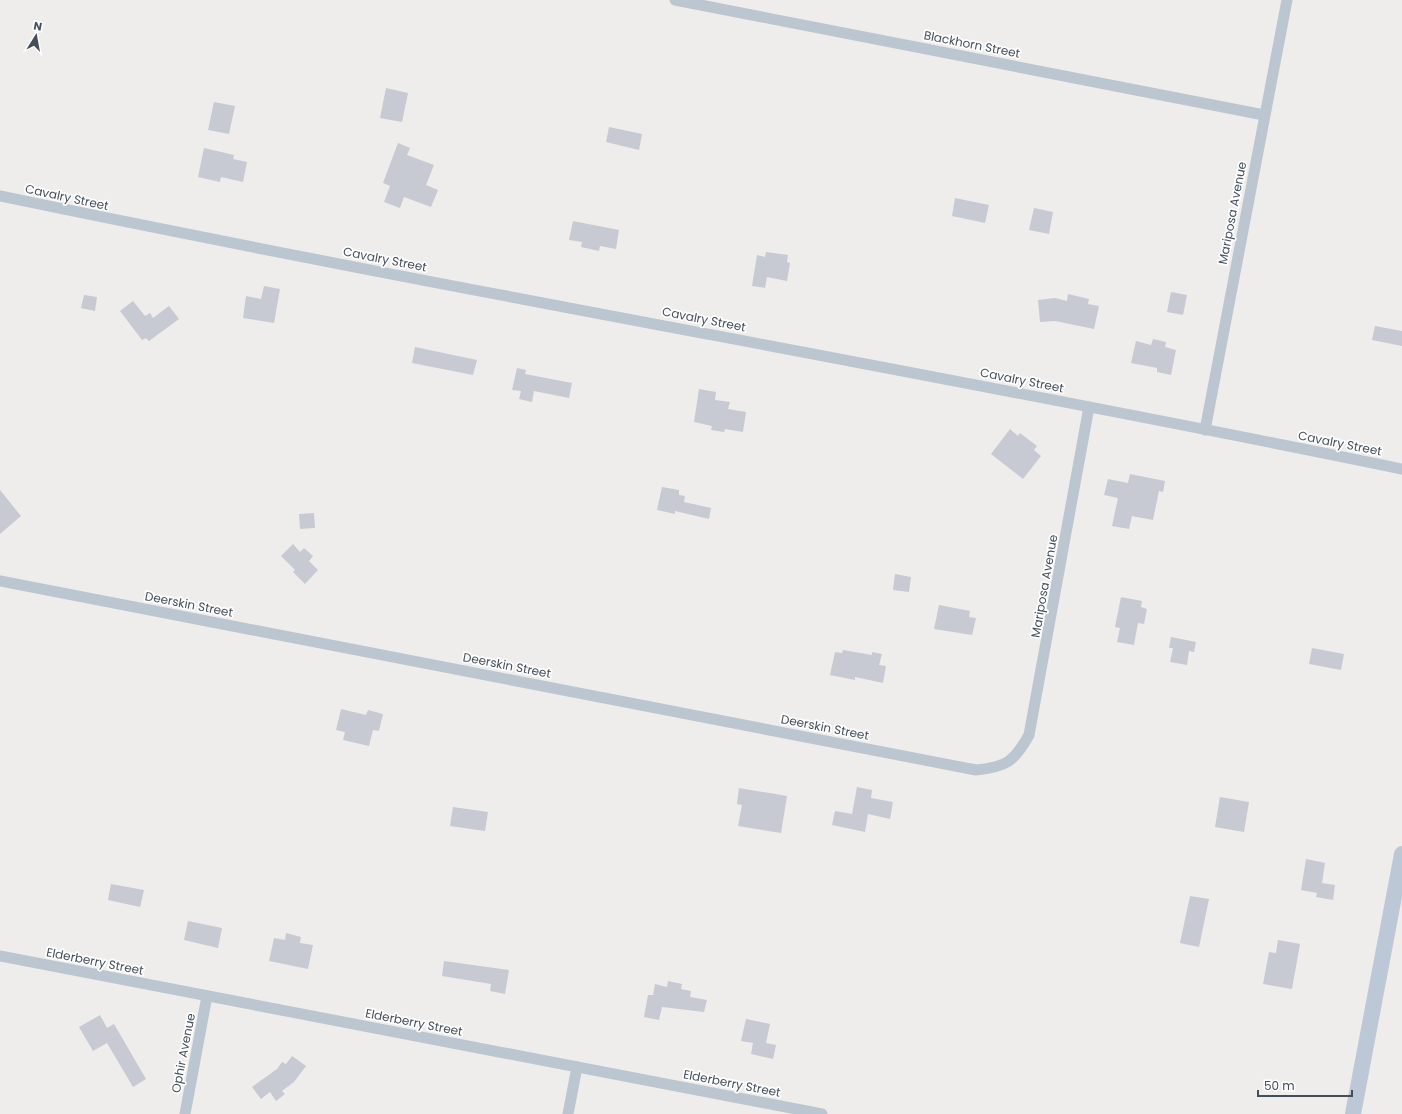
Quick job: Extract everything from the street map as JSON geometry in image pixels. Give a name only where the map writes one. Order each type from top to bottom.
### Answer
[{"type":"main road","points":[[1353,1114],[1402,854]]},
{"type":"street","name":"Blackhorn Street","points":[[676,0],[1264,115]]},
{"type":"street","name":"Mariposa Avenue","points":[[1205,430],[1287,0]]},
{"type":"street","name":"Cavalry Street","points":[[0,196],[330,262],[1090,407],[1402,469]]},
{"type":"street","name":"Mariposa Avenue","points":[[1008,762],[1020,752],[1029,735],[1034,715],[1090,407]]},
{"type":"street","name":"Deerskin Street","points":[[0,581],[976,770],[996,768],[1008,762]]},
{"type":"street","name":"Elderberry Street","points":[[0,956],[822,1114]]},
{"type":"street","name":"Ophir Avenue","points":[[185,1114],[207,996]]},
{"type":"street","points":[[568,1114],[577,1067]]},
{"type":"building","points":[[386,88],[408,93],[402,122],[380,118]]},
{"type":"building","points":[[214,102],[235,106],[229,134],[208,130]]},
{"type":"building","points":[[609,127],[642,134],[639,150],[606,142]]},
{"type":"building","points":[[398,143],[410,148],[407,155],[434,165],[426,185],[438,190],[431,207],[404,197],[400,208],[384,202],[390,186],[383,183]]},
{"type":"building","points":[[204,148],[234,155],[233,159],[247,162],[243,182],[221,177],[220,182],[198,177]]},
{"type":"building","points":[[955,198],[989,205],[985,223],[952,216]]},
{"type":"building","points":[[1034,208],[1053,212],[1049,234],[1029,230]]},
{"type":"building","points":[[573,221],[619,230],[616,249],[600,246],[599,251],[581,247],[582,242],[569,240]]},
{"type":"building","points":[[766,252],[788,255],[787,262],[790,263],[787,281],[767,277],[765,288],[752,286],[757,255],[765,257]]},
{"type":"building","points":[[264,286],[280,289],[274,323],[243,318],[246,296],[261,299]]},
{"type":"building","points":[[1171,292],[1187,295],[1183,315],[1167,312]]},
{"type":"building","points":[[1068,294],[1089,299],[1088,304],[1099,306],[1094,329],[1055,321],[1040,322],[1038,300],[1055,298],[1067,301]]},
{"type":"building","points":[[84,295],[97,297],[95,311],[81,308]]},
{"type":"building","points":[[133,301],[145,316],[150,313],[153,318],[169,306],[179,319],[149,341],[146,338],[142,340],[120,311]]},
{"type":"building","points":[[1375,326],[1402,331],[1402,346],[1372,340]]},
{"type":"building","points":[[1153,339],[1166,342],[1165,347],[1176,350],[1171,375],[1157,372],[1157,368],[1131,363],[1136,341],[1151,345]]},
{"type":"building","points":[[415,347],[477,360],[473,375],[412,363]]},
{"type":"building","points":[[517,368],[526,370],[525,374],[572,383],[569,398],[534,391],[532,402],[519,399],[521,391],[512,390]]},
{"type":"building","points":[[699,389],[716,392],[715,400],[730,402],[728,409],[746,412],[743,432],[725,429],[724,432],[711,430],[712,426],[694,422]]},
{"type":"building","points":[[1010,429],[1018,436],[1020,433],[1037,446],[1034,450],[1041,456],[1023,479],[991,454]]},
{"type":"building","points":[[1130,474],[1165,481],[1163,492],[1159,491],[1153,520],[1132,516],[1129,529],[1112,526],[1118,498],[1104,495],[1108,479],[1128,483]]},
{"type":"building","points":[[662,487],[679,490],[679,495],[685,496],[684,502],[711,508],[709,519],[675,511],[675,514],[657,510]]},
{"type":"building","points":[[0,490],[21,516],[0,534]]},
{"type":"building","points":[[314,513],[315,528],[300,529],[299,514]]},
{"type":"building","points":[[293,544],[300,552],[304,548],[313,556],[309,561],[318,570],[305,584],[293,572],[295,570],[281,556]]},
{"type":"building","points":[[895,574],[911,577],[909,592],[893,590]]},
{"type":"building","points":[[1121,597],[1142,601],[1141,607],[1147,609],[1144,624],[1138,623],[1134,645],[1117,642],[1120,628],[1115,627]]},
{"type":"building","points":[[939,605],[970,611],[969,617],[976,618],[972,635],[934,629]]},
{"type":"building","points":[[1171,637],[1196,642],[1194,652],[1189,651],[1187,665],[1170,662],[1173,648],[1169,648]]},
{"type":"building","points":[[1312,648],[1344,654],[1341,670],[1309,664]]},
{"type":"building","points":[[843,650],[872,655],[872,652],[882,654],[879,665],[886,666],[883,683],[855,677],[855,680],[830,675],[835,652],[842,653]]},
{"type":"building","points":[[341,709],[366,715],[368,710],[383,714],[379,731],[373,730],[369,746],[343,740],[345,732],[336,730]]},
{"type":"building","points":[[857,787],[872,790],[871,798],[893,802],[890,819],[868,814],[865,832],[832,825],[835,811],[852,814]]},
{"type":"building","points":[[739,788],[787,796],[781,833],[738,826],[742,805],[737,804]]},
{"type":"building","points":[[1220,797],[1249,802],[1244,832],[1215,827]]},
{"type":"building","points":[[453,807],[488,812],[485,831],[450,826]]},
{"type":"building","points":[[1306,859],[1325,863],[1322,883],[1335,885],[1333,900],[1316,897],[1317,893],[1301,890]]},
{"type":"building","points":[[111,884],[144,890],[140,907],[108,900]]},
{"type":"building","points":[[1190,896],[1209,899],[1199,947],[1180,943]]},
{"type":"building","points":[[188,921],[222,928],[218,948],[184,940]]},
{"type":"building","points":[[286,933],[301,937],[300,943],[313,945],[308,969],[269,961],[274,938],[285,940]]},
{"type":"building","points":[[1278,940],[1300,944],[1292,989],[1263,984],[1269,952],[1276,953]]},
{"type":"building","points":[[444,961],[509,970],[505,994],[490,991],[491,984],[442,976]]},
{"type":"building","points":[[668,981],[682,984],[681,989],[691,991],[690,997],[707,1000],[704,1012],[662,1007],[659,1020],[644,1017],[648,995],[653,995],[655,984],[667,987]]},
{"type":"building","points":[[100,1015],[107,1028],[114,1024],[146,1079],[133,1087],[107,1043],[93,1051],[79,1027]]},
{"type":"building","points":[[746,1019],[770,1024],[766,1043],[776,1045],[773,1059],[751,1054],[753,1043],[741,1041]]},
{"type":"building","points":[[292,1056],[306,1066],[294,1082],[282,1091],[285,1094],[276,1101],[270,1092],[261,1099],[252,1087],[277,1069],[282,1062],[286,1064]]}]
